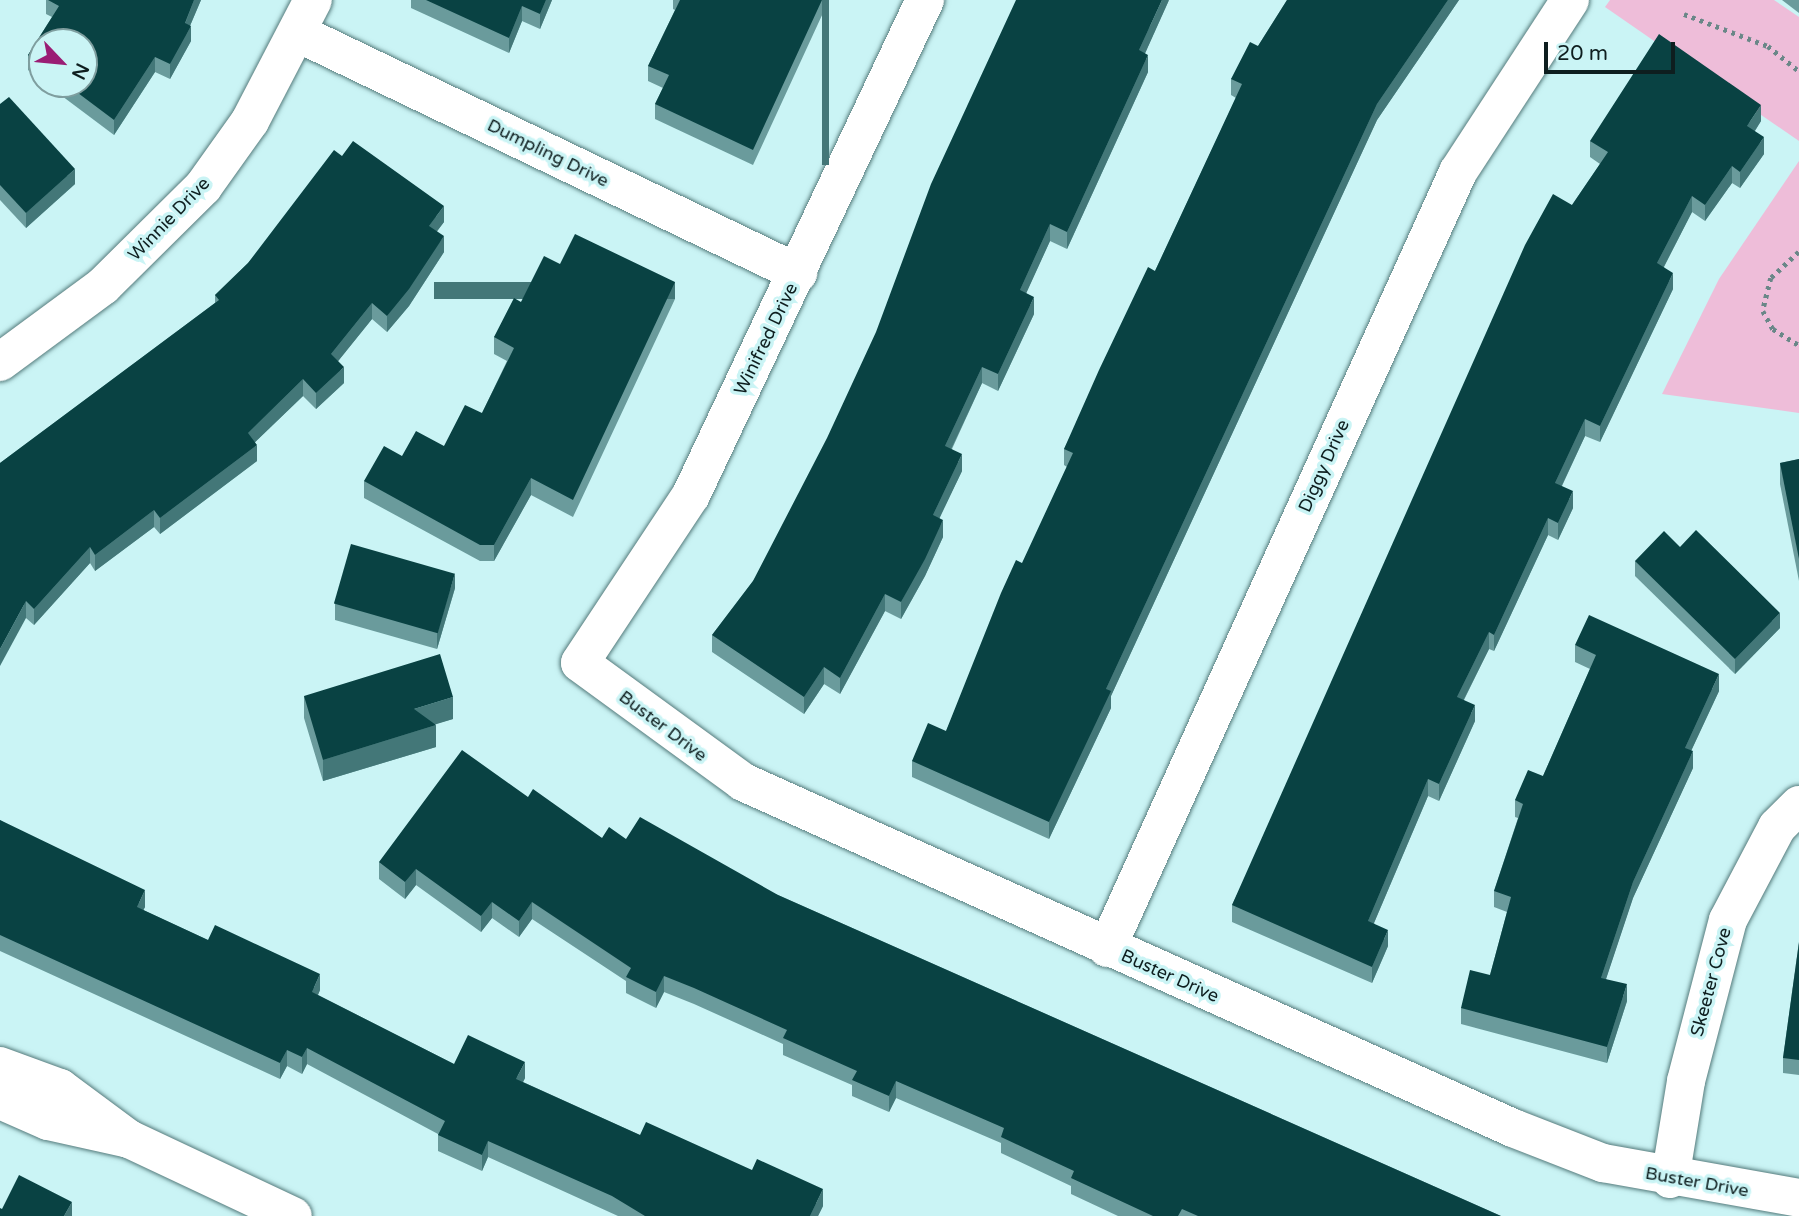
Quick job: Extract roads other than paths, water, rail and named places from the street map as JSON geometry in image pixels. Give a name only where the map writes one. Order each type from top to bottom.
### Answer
[{"type":"street","name":"Winifred Drive","points":[[580,663],[691,495],[925,0]]},
{"type":"street","name":"Diggy Drive","points":[[1107,948],[1458,172],[1570,0]]},
{"type":"street","name":"Dumpling Drive","points":[[305,17],[798,272]]},
{"type":"street","name":"Winnie Drive","points":[[0,362],[103,286],[203,187],[250,121],[305,17]]},
{"type":"street","name":"Buster Drive","points":[[580,663],[743,782],[1107,948],[1513,1128],[1603,1163],[1670,1179],[1799,1198]]},
{"type":"street","name":"Skeeter Cove","points":[[1670,1179],[1689,1068],[1728,920],[1777,827],[1799,805]]},
{"type":"street","points":[[0,1066],[60,1087],[129,1139],[293,1216]]},
{"type":"street","points":[[0,1100],[48,1121],[129,1139]]}]
